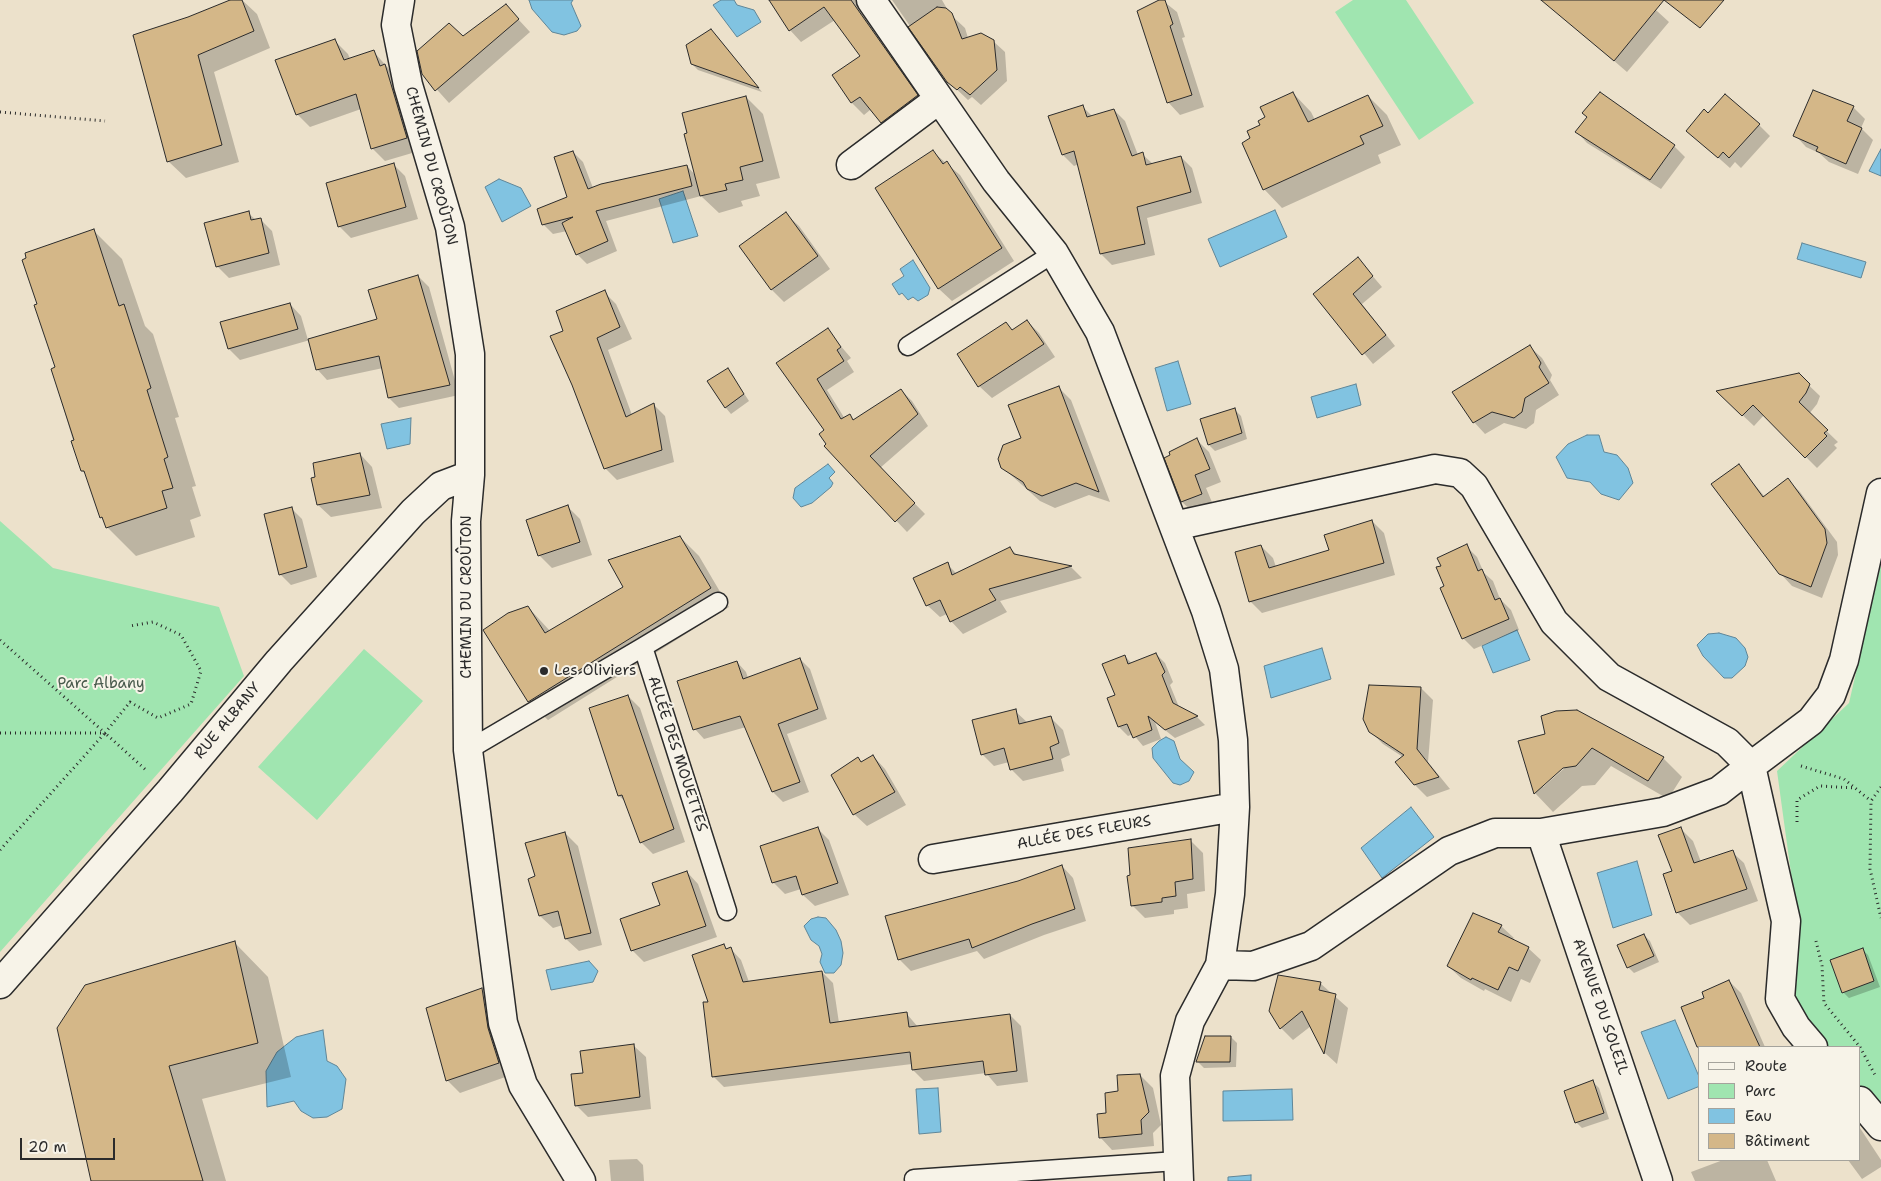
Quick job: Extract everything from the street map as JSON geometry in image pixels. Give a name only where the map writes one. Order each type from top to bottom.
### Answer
[{"type":"street","name":"CHEMIN DU CROÛTON","points":[[400,0],[396,25],[408,84],[450,227],[470,354],[470,475],[466,521],[468,750],[503,1023],[522,1085],[581,1181]]},
{"type":"street","points":[[871,0],[938,100],[996,181],[1054,253],[1100,332],[1206,611],[1224,669],[1233,740],[1235,807],[1230,894],[1220,965],[1190,1021],[1175,1076],[1178,1171]]},
{"type":"street","points":[[851,165],[938,100]]},
{"type":"street","points":[[1174,526],[1435,470],[1460,473],[1474,486],[1554,622],[1608,677],[1761,759]]},
{"type":"street","name":"RUE ALBANY","points":[[0,984],[170,791],[279,661],[413,512],[441,486],[470,475]]},
{"type":"street","points":[[1220,965],[1254,966],[1311,946],[1449,851],[1495,833],[1541,833],[1663,812],[1718,791],[1811,721],[1831,695],[1844,660],[1881,494]]},
{"type":"street","points":[[1761,759],[1786,921],[1780,999],[1796,1027],[1812,1046]]},
{"type":"street","name":"ALLÉE DES FLEURS","points":[[933,859],[1235,807]]},
{"type":"street","name":"AVENUE DU SOLEIL","points":[[1541,833],[1658,1181]]},
{"type":"street","points":[[1861,1103],[1881,1126]]},
{"type":"lane","points":[[908,346],[1054,253]]},
{"type":"lane","points":[[468,750],[718,602]]},
{"type":"lane","name":"ALLÉE DES MOUETTES","points":[[643,647],[727,911]]},
{"type":"lane","points":[[914,1179],[1178,1171]]},
{"type":"path","points":[[0,112],[105,120]]},
{"type":"path","points":[[0,850],[105,733],[130,702],[158,718],[191,704],[201,671],[181,635],[153,622],[130,626]]},
{"type":"path","points":[[0,640],[154,777]]},
{"type":"path","points":[[0,732],[105,733]]},
{"type":"path","points":[[1761,759],[1788,762],[1844,779],[1872,801]]},
{"type":"path","points":[[1796,826],[1796,800],[1820,786],[1855,788]]},
{"type":"path","points":[[1881,787],[1872,801],[1870,869],[1881,918]]},
{"type":"path","points":[[1815,938],[1822,966],[1824,1003],[1859,1046]]},
{"type":"path","points":[[1861,1049],[1877,1078]]},
{"type":"green space","points":[[1353,0],[1406,0],[1474,103],[1419,140],[1335,12]]},
{"type":"green space","name":"Parc Albany","points":[[0,521],[53,568],[219,607],[244,676],[0,952]]},
{"type":"green space","points":[[1881,564],[1881,1115],[1861,1089],[1861,1046],[1826,1046],[1790,999],[1798,924],[1777,771],[1849,703]]},
{"type":"green space","points":[[364,649],[423,701],[317,820],[258,767]]},
{"type":"water","points":[[529,0],[573,0],[571,3],[581,26],[577,31],[564,35],[552,32],[532,9]]},
{"type":"water","points":[[721,0],[734,0],[737,5],[754,10],[761,22],[737,37],[713,5]]},
{"type":"water","points":[[1881,149],[1881,176],[1869,171]]},
{"type":"water","points":[[499,179],[521,188],[531,206],[502,222],[485,187]]},
{"type":"water","points":[[683,191],[698,236],[673,243],[659,199]]},
{"type":"water","points":[[1275,210],[1287,237],[1220,267],[1208,239]]},
{"type":"water","points":[[1802,243],[1866,262],[1861,278],[1797,259]]},
{"type":"water","points":[[913,260],[930,288],[928,295],[918,301],[913,297],[908,300],[902,293],[899,295],[892,284],[904,276],[900,269]]},
{"type":"water","points":[[1178,361],[1191,404],[1167,411],[1155,368]]},
{"type":"water","points":[[1356,384],[1361,405],[1317,418],[1311,397]]},
{"type":"water","points":[[411,418],[410,444],[387,449],[381,424]]},
{"type":"water","points":[[1587,435],[1599,435],[1604,452],[1617,455],[1628,468],[1633,483],[1619,500],[1601,494],[1590,482],[1567,478],[1556,457],[1568,444]]},
{"type":"water","points":[[828,464],[835,472],[829,478],[833,483],[831,487],[812,503],[801,507],[793,498],[795,488]]},
{"type":"water","points":[[1517,630],[1530,660],[1493,673],[1482,646]]},
{"type":"water","points":[[1719,633],[1736,638],[1745,648],[1748,657],[1745,666],[1732,678],[1724,678],[1703,656],[1697,645],[1708,634]]},
{"type":"water","points":[[1322,648],[1331,679],[1271,698],[1264,666]]},
{"type":"water","points":[[1166,737],[1174,741],[1180,759],[1194,772],[1189,781],[1180,785],[1173,783],[1153,758],[1152,748]]},
{"type":"water","points":[[1411,807],[1434,837],[1382,878],[1361,848]]},
{"type":"water","points":[[1637,861],[1652,915],[1613,928],[1597,873]]},
{"type":"water","points":[[818,917],[826,918],[836,930],[841,941],[843,953],[841,965],[834,973],[825,973],[820,962],[822,954],[819,946],[811,940],[804,926],[811,919]]},
{"type":"water","points":[[589,961],[598,971],[593,982],[551,990],[546,970]]},
{"type":"water","points":[[1675,1020],[1698,1074],[1698,1087],[1668,1099],[1641,1032]]},
{"type":"water","points":[[323,1030],[327,1061],[337,1066],[346,1079],[342,1109],[327,1117],[313,1118],[301,1111],[294,1101],[267,1107],[266,1071],[277,1052],[296,1037]]},
{"type":"water","points":[[938,1088],[941,1132],[919,1134],[916,1089]]},
{"type":"water","points":[[1292,1089],[1293,1120],[1223,1121],[1223,1091]]},
{"type":"water","points":[[1251,1175],[1251,1181],[1228,1181],[1228,1177]]},
{"type":"building","points":[[230,0],[242,0],[254,31],[198,55],[222,145],[167,162],[133,35],[188,17]]},
{"type":"building","points":[[769,0],[851,0],[918,95],[881,123],[860,97],[851,103],[832,75],[860,56],[824,7],[789,31]]},
{"type":"building","points":[[1159,0],[1165,0],[1173,24],[1170,26],[1192,95],[1167,103],[1137,11]]},
{"type":"building","points":[[1541,0],[1664,0],[1614,61]]},
{"type":"building","points":[[1664,0],[1724,0],[1700,28]]},
{"type":"building","points":[[506,4],[519,19],[435,91],[422,74],[417,51],[449,23],[463,36]]},
{"type":"building","points":[[937,7],[946,8],[952,13],[962,39],[981,33],[994,40],[997,70],[970,95],[960,87],[957,90],[947,82],[908,27]]},
{"type":"building","points":[[711,29],[759,88],[691,64],[686,45]]},
{"type":"building","points":[[335,39],[344,60],[374,50],[380,66],[385,64],[407,138],[371,149],[356,94],[296,115],[275,60]]},
{"type":"building","points":[[1813,90],[1854,106],[1847,121],[1862,128],[1846,164],[1816,151],[1818,147],[1793,136]]},
{"type":"building","points":[[1293,92],[1308,122],[1368,95],[1383,126],[1360,136],[1364,144],[1263,190],[1242,143],[1250,138],[1247,131],[1260,125],[1258,121],[1265,117],[1260,107]]},
{"type":"building","points":[[1600,92],[1675,145],[1650,180],[1575,132],[1587,117],[1582,113]]},
{"type":"building","points":[[1725,94],[1760,124],[1729,158],[1723,152],[1718,158],[1686,131],[1704,109],[1708,113]]},
{"type":"building","points":[[746,96],[763,161],[740,167],[743,180],[725,184],[727,190],[700,196],[684,134],[687,133],[682,113]]},
{"type":"building","points":[[1083,105],[1087,117],[1114,109],[1132,156],[1143,152],[1146,165],[1181,156],[1191,192],[1137,207],[1145,244],[1100,254],[1074,151],[1062,155],[1048,116]]},
{"type":"building","points":[[933,150],[943,164],[947,161],[1002,248],[938,289],[875,188]]},
{"type":"building","points":[[573,151],[588,189],[601,184],[687,165],[692,186],[596,211],[608,241],[576,255],[562,223],[573,217],[542,225],[537,209],[567,197],[554,157]]},
{"type":"building","points":[[394,163],[406,207],[338,227],[326,183]]},
{"type":"building","points":[[249,211],[251,220],[261,218],[269,253],[216,267],[204,223]]},
{"type":"building","points":[[786,212],[818,256],[771,290],[739,246]]},
{"type":"building","points":[[94,229],[119,306],[124,304],[151,388],[147,390],[168,457],[164,459],[173,488],[162,491],[167,508],[106,528],[102,517],[100,518],[84,471],[81,471],[71,441],[74,440],[51,369],[55,367],[34,305],[37,304],[22,260],[26,258],[25,253]]},
{"type":"building","points":[[1358,257],[1373,276],[1353,294],[1386,335],[1362,355],[1313,294]]},
{"type":"building","points":[[418,275],[450,385],[388,398],[379,356],[316,370],[308,339],[377,319],[368,290]]},
{"type":"building","points":[[605,290],[620,327],[597,338],[626,417],[654,403],[662,450],[604,469],[572,385],[550,336],[563,331],[556,311]]},
{"type":"building","points":[[290,303],[298,329],[228,349],[220,322]]},
{"type":"building","points":[[1027,320],[1044,344],[978,387],[957,354],[1006,322],[1012,330]]},
{"type":"building","points":[[828,328],[841,347],[837,350],[844,361],[817,379],[841,419],[850,414],[853,420],[901,389],[918,414],[870,456],[915,503],[895,522],[824,446],[826,444],[819,434],[824,430],[776,363]]},
{"type":"building","points":[[1530,345],[1541,363],[1539,367],[1549,383],[1525,398],[1522,412],[1514,418],[1492,412],[1473,423],[1452,392]]},
{"type":"building","points":[[728,368],[744,394],[725,408],[707,381]]},
{"type":"building","points":[[1799,373],[1810,384],[1799,402],[1828,430],[1824,433],[1827,436],[1805,458],[1753,405],[1742,416],[1716,391]]},
{"type":"building","points":[[1059,386],[1099,492],[1076,483],[1042,496],[1027,489],[1023,482],[1001,468],[998,459],[1003,445],[1021,438],[1008,405]]},
{"type":"building","points":[[1235,408],[1242,433],[1208,445],[1200,419]]},
{"type":"building","points":[[1197,438],[1210,469],[1195,475],[1202,494],[1181,502],[1164,458],[1170,455],[1169,452]]},
{"type":"building","points":[[360,453],[370,495],[317,505],[311,478],[315,477],[313,463]]},
{"type":"building","points":[[1739,464],[1763,497],[1788,478],[1825,529],[1827,543],[1811,587],[1779,574],[1711,484]]},
{"type":"building","points":[[568,505],[580,542],[538,556],[526,520]]},
{"type":"building","points":[[292,507],[307,567],[279,575],[264,514]]},
{"type":"building","points":[[1372,520],[1384,563],[1249,602],[1235,552],[1261,545],[1269,568],[1329,550],[1324,535]]},
{"type":"building","name":"Les Oliviers","points":[[680,536],[711,588],[528,702],[483,630],[508,613],[528,606],[545,633],[623,587],[608,560]]},
{"type":"building","points":[[1467,544],[1478,571],[1482,569],[1495,600],[1500,598],[1509,619],[1462,639],[1440,588],[1444,586],[1436,567],[1441,566],[1437,558]]},
{"type":"building","points":[[1010,547],[1014,554],[1072,566],[989,589],[996,600],[950,622],[940,600],[926,606],[913,578],[948,562],[952,575]]},
{"type":"building","points":[[1156,653],[1165,672],[1162,675],[1173,703],[1198,716],[1165,730],[1148,716],[1152,730],[1133,738],[1127,724],[1118,727],[1107,698],[1115,695],[1102,664],[1125,655],[1128,664]]},
{"type":"building","points":[[800,658],[818,709],[778,724],[800,782],[772,792],[740,716],[693,730],[677,681],[737,661],[743,679]]},
{"type":"building","points":[[1369,685],[1421,687],[1417,749],[1439,777],[1414,785],[1395,762],[1404,755],[1369,732],[1363,719]]},
{"type":"building","points":[[628,695],[674,829],[640,843],[622,795],[618,796],[589,708]]},
{"type":"building","points":[[1016,709],[1019,724],[1051,716],[1059,743],[1050,747],[1053,759],[1010,770],[1004,748],[981,755],[972,720]]},
{"type":"building","points":[[1577,710],[1664,757],[1648,781],[1592,748],[1576,766],[1563,768],[1534,794],[1518,741],[1545,734],[1541,716],[1556,711]]},
{"type":"building","points":[[873,755],[895,792],[853,815],[831,775],[858,757],[861,762]]},
{"type":"building","points":[[818,827],[838,883],[802,895],[796,876],[772,883],[760,846]]},
{"type":"building","points":[[1681,827],[1694,863],[1733,850],[1747,889],[1676,913],[1663,874],[1672,871],[1658,835]]},
{"type":"building","points":[[565,832],[591,933],[565,939],[558,911],[539,916],[528,879],[535,876],[525,843]]},
{"type":"building","points":[[1191,839],[1193,879],[1175,882],[1176,896],[1162,898],[1162,902],[1131,906],[1127,876],[1130,875],[1128,848]]},
{"type":"building","points":[[1062,865],[1075,909],[972,948],[969,939],[898,960],[885,916],[1018,881]]},
{"type":"building","points":[[687,871],[706,926],[631,951],[620,919],[660,905],[652,883]]},
{"type":"building","points":[[1473,913],[1502,925],[1498,932],[1529,947],[1518,971],[1509,967],[1498,990],[1472,978],[1471,980],[1447,966]]},
{"type":"building","points":[[1644,934],[1654,956],[1627,968],[1617,945]]},
{"type":"building","points":[[235,941],[258,1043],[169,1066],[203,1181],[91,1181],[57,1028],[85,985]]},
{"type":"building","points":[[724,944],[726,949],[731,947],[743,982],[822,971],[830,1023],[907,1012],[909,1027],[1010,1014],[1017,1071],[985,1075],[983,1061],[912,1070],[910,1052],[712,1077],[703,1002],[708,1002],[692,955]]},
{"type":"building","points":[[1863,948],[1874,981],[1842,993],[1830,960]]},
{"type":"building","points":[[1278,975],[1321,982],[1319,990],[1336,994],[1324,1054],[1302,1011],[1280,1029],[1269,1011]]},
{"type":"building","points":[[1729,980],[1760,1046],[1697,1047],[1681,1007],[1704,998],[1702,992]]},
{"type":"building","points":[[482,988],[488,1028],[499,1063],[446,1081],[426,1008]]},
{"type":"building","points":[[1205,1036],[1231,1036],[1230,1062],[1196,1062]]},
{"type":"building","points":[[634,1044],[640,1097],[575,1106],[571,1074],[583,1073],[580,1051]]},
{"type":"building","points":[[1140,1074],[1149,1112],[1141,1120],[1142,1134],[1099,1138],[1097,1114],[1106,1113],[1105,1093],[1118,1091],[1117,1075]]},
{"type":"building","points":[[1593,1080],[1604,1113],[1575,1123],[1564,1091]]},
{"type":"place","name":"Les Oliviers","points":[[544,671]]}]
